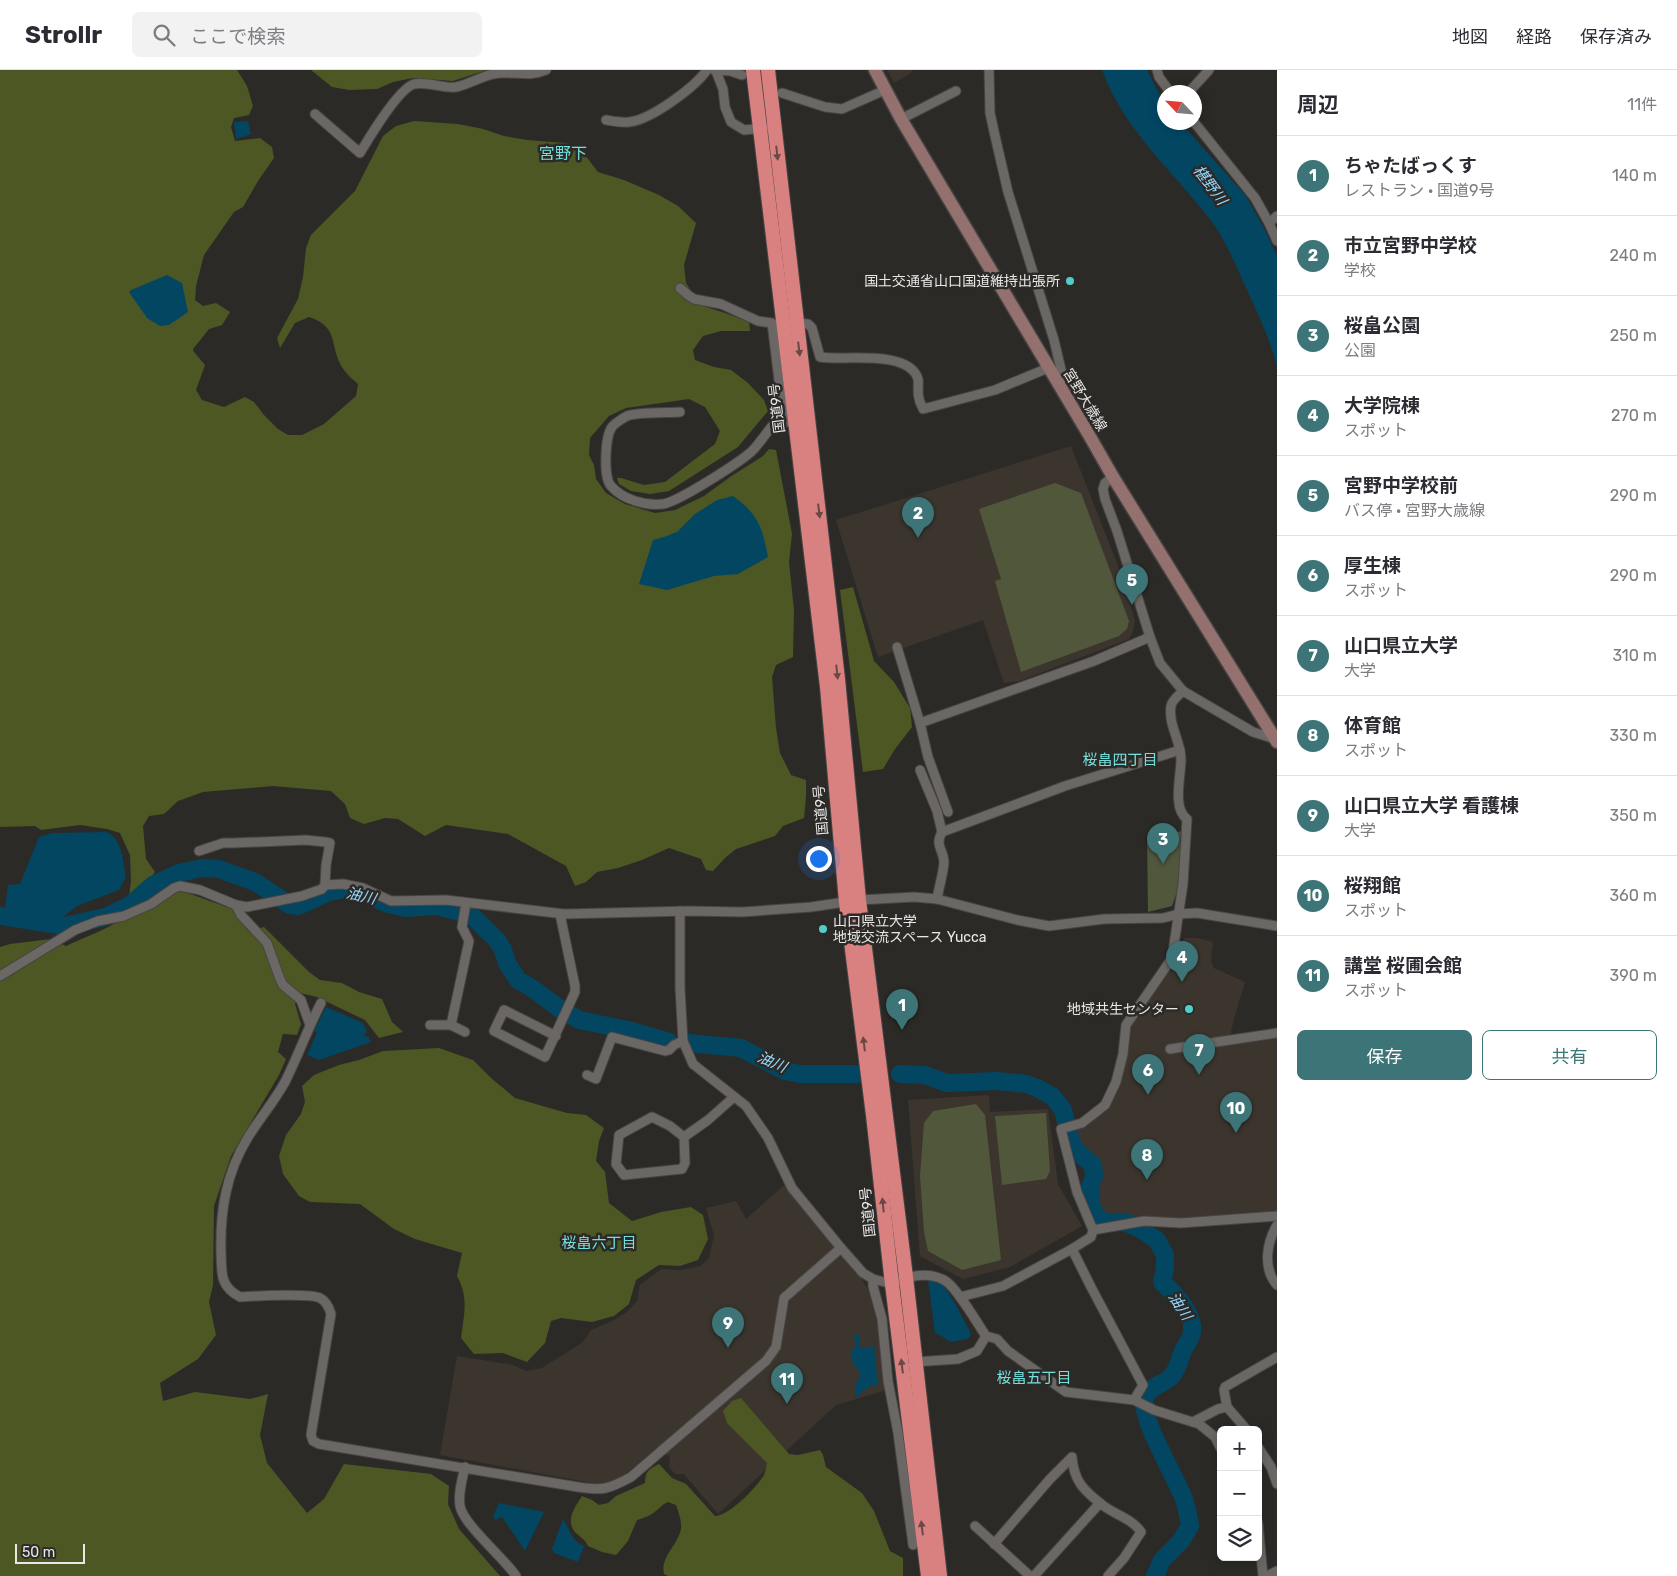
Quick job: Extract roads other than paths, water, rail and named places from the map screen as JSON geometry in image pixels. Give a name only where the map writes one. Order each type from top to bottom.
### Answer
[{"type":"highway","name":"国道9号","points":[[768,70],[767,128],[790,421],[827,687],[852,901],[892,1284],[928,1576]]},
{"type":"highway","name":"国道9号","points":[[748,72],[767,128],[796,323],[838,679],[852,901],[906,1277],[940,1576]]},
{"type":"main road","name":"宮野大歳線","points":[[875,70],[901,119],[1112,477],[1276,741]]},
{"type":"street","points":[[315,114],[360,153],[374,128],[403,92],[413,85],[456,87],[499,72],[536,74],[546,70]]},
{"type":"street","points":[[712,70],[723,89],[725,107],[731,122],[744,130],[767,128]]},
{"type":"street","points":[[606,120],[630,122],[645,118],[669,104],[712,70],[748,72]]},
{"type":"street","points":[[989,70],[990,113],[995,136],[1008,192],[1054,340],[1064,382],[1061,389]]},
{"type":"street","points":[[1156,70],[1165,85]]},
{"type":"street","points":[[1195,85],[1209,70]]},
{"type":"street","points":[[782,93],[825,107],[842,108],[885,90]]},
{"type":"street","points":[[901,119],[956,91]]},
{"type":"street","points":[[1200,130],[1255,198],[1277,241]]},
{"type":"street","points":[[1269,223],[1277,216]]},
{"type":"street","points":[[680,288],[694,299],[721,304],[758,321],[772,323],[790,421],[773,424],[754,450],[672,502],[662,504],[648,503],[631,500],[619,494],[609,485],[607,473],[607,436],[612,427],[627,416],[680,412]]},
{"type":"street","points":[[796,323],[808,324],[812,328],[820,357],[895,361],[911,368],[918,378],[919,398],[923,409],[995,390],[1048,368]]},
{"type":"street","points":[[1112,477],[1105,483],[1103,489],[1105,499],[1160,663],[1183,692],[1253,732],[1276,741]]},
{"type":"street","points":[[920,723],[1094,661],[1150,637]]},
{"type":"street","points":[[897,647],[920,723],[928,757],[948,812]]},
{"type":"street","points":[[960,1297],[1003,1286],[1072,1249],[1090,1237],[1093,1230],[1077,1192],[1061,1129],[1082,1123],[1105,1105],[1116,1082],[1123,1054],[1126,1025],[1172,958],[1183,884],[1187,819],[1184,817],[1178,798],[1181,758],[1172,726],[1171,707],[1173,700],[1183,692]]},
{"type":"street","points":[[937,899],[944,861],[938,839],[942,832],[1064,786],[1180,750]]},
{"type":"street","points":[[920,770],[937,811],[942,832]]},
{"type":"street","points":[[0,976],[75,930],[98,921],[124,916],[151,904],[180,886],[200,890],[236,905],[247,907],[302,896],[322,889],[325,884],[330,844],[306,840],[223,843],[199,851]]},
{"type":"street","points":[[325,884],[343,884],[363,888],[391,901],[446,900],[560,914],[680,911],[742,912],[914,897],[937,899],[1017,920],[1049,926],[1104,918],[1163,918],[1179,914],[1198,914],[1277,926]]},
{"type":"street","points":[[451,1025],[469,941],[462,928],[466,903]]},
{"type":"street","points":[[236,905],[241,914],[267,943],[283,985],[301,1000],[310,1025]]},
{"type":"street","points":[[680,911],[680,988],[683,1041],[693,1064],[752,1112],[777,1153],[792,1188],[840,1248],[863,1273],[892,1284],[906,1277],[924,1274],[945,1280],[960,1297],[986,1336],[997,1339],[1008,1351],[1066,1392],[1134,1400],[1154,1410],[1199,1424],[1217,1442]]},
{"type":"street","points":[[556,1036],[504,1010],[494,1031],[545,1057],[556,1036],[575,992],[560,914]]},
{"type":"street","points":[[322,1002],[285,1082],[247,1139],[232,1172],[224,1197],[220,1228],[222,1274],[225,1285],[231,1292],[240,1296],[313,1295],[324,1300],[328,1307],[331,1314],[310,1435],[313,1441],[319,1444],[599,1490],[614,1487],[631,1477],[766,1361],[776,1347],[784,1298],[840,1248]]},
{"type":"street","points":[[430,1025],[451,1025],[465,1032]]},
{"type":"street","points":[[1170,1049],[1277,1033]]},
{"type":"street","points":[[587,1075],[601,1081],[612,1037],[665,1052],[683,1041]]},
{"type":"street","points":[[684,1137],[708,1120],[734,1097]]},
{"type":"street","points":[[652,1117],[670,1126],[684,1137],[685,1163],[682,1169],[624,1175],[616,1164],[619,1135],[652,1117]]},
{"type":"street","points":[[1093,1230],[1144,1221],[1181,1223],[1277,1216]]},
{"type":"street","points":[[1277,1225],[1273,1231],[1268,1250],[1268,1266],[1272,1279],[1277,1284]]},
{"type":"street","points":[[1072,1249],[1143,1384],[1134,1400]]},
{"type":"street","points":[[873,1278],[882,1319],[888,1381],[898,1434],[913,1545]]},
{"type":"street","points":[[915,1362],[958,1359],[977,1351],[986,1336]]},
{"type":"street","points":[[1244,1426],[1227,1407],[1225,1387],[1277,1357]]},
{"type":"street","points":[[1193,1422],[1218,1409],[1227,1407]]},
{"type":"street","points":[[1262,1454],[1271,1467],[1277,1484]]},
{"type":"street","points":[[994,1544],[1050,1479],[1072,1457],[1080,1485],[1114,1514],[1130,1522],[1141,1532],[1124,1558],[1108,1576]]},
{"type":"street","points":[[465,1467],[459,1495],[460,1508],[469,1522],[516,1576]]},
{"type":"street","points":[[1034,1576],[1100,1503]]},
{"type":"street","points":[[975,1526],[1030,1576]]},
{"type":"street","points":[[1262,1553],[1265,1576],[1277,1571]]},
{"type":"water","name":"椹野川","points":[[1102,70],[1147,70],[1157,89],[1157,130],[1187,130],[1246,196],[1277,256],[1277,366],[1260,319],[1221,235],[1136,130],[1111,92]]},
{"type":"water","points":[[248,121],[251,134],[236,139],[234,122]]},
{"type":"water","points":[[167,275],[182,283],[188,312],[169,325],[160,326],[147,318],[129,292]]},
{"type":"water","points":[[733,496],[749,509],[758,522],[764,537],[768,557],[738,574],[714,576],[667,590],[639,584],[653,540],[677,532],[695,514],[717,500]]},
{"type":"water","points":[[106,832],[119,844],[123,857],[126,877],[119,890],[77,906],[63,917],[8,911],[5,908],[8,885],[20,884],[39,837],[52,833]]},
{"type":"water","points":[[326,1007],[363,1023],[367,1032],[364,1034],[365,1037],[368,1036],[371,1042],[319,1060],[307,1055],[317,1033],[314,1031]]},
{"type":"water","points":[[928,1280],[943,1285],[971,1334],[968,1339],[950,1342],[935,1333]]},
{"type":"water","points":[[859,1334],[860,1348],[874,1346],[878,1385],[870,1386],[856,1397],[855,1383],[859,1379],[860,1370],[853,1365],[851,1350],[856,1348],[854,1335]]},
{"type":"water","points":[[499,1503],[544,1512],[525,1551],[502,1517],[495,1520],[493,1516]]},
{"type":"water","points":[[563,1519],[573,1538],[584,1546],[578,1562],[554,1553],[552,1549]]},
{"type":"waterway","name":"油川","points":[[0,916],[65,926],[105,917],[130,905],[153,885],[179,873],[202,868],[219,869],[255,882],[290,905],[298,906],[329,892],[346,889],[362,892],[385,903],[405,908],[437,906],[472,916],[497,940],[503,950],[507,963],[518,980],[560,1009],[579,1020],[628,1030],[669,1042]]},
{"type":"waterway","name":"油川","points":[[688,1043],[741,1048],[785,1071],[800,1074],[857,1074]]},
{"type":"waterway","name":"油川","points":[[900,1074],[925,1075],[947,1083],[997,1081],[1027,1084],[1052,1096],[1063,1110],[1071,1141],[1077,1152],[1093,1165],[1094,1176],[1090,1188],[1090,1203],[1096,1216],[1107,1223],[1125,1222],[1140,1229],[1157,1240],[1165,1255],[1165,1269],[1162,1282],[1173,1292],[1188,1313],[1191,1321],[1191,1336],[1173,1375],[1147,1393],[1144,1401],[1148,1422],[1179,1487],[1190,1526],[1181,1541],[1162,1560],[1155,1576]]},
{"type":"place","name":"国土交通省山口国道維持出張所","points":[[1070,281]]},
{"type":"place","name":"市立宮野中学校","points":[[918,538]]},
{"type":"place","name":"宮野中学校前","points":[[1132,605]]},
{"type":"place","name":"桜畠公園","points":[[1163,864]]},
{"type":"place","name":"山口県立大学 地域交流スペース Yucca","points":[[823,929]]},
{"type":"place","name":"大学院棟","points":[[1182,982]]},
{"type":"place","name":"地域共生センター","points":[[1189,1009]]},
{"type":"place","name":"ちゃたばっくす","points":[[902,1030]]},
{"type":"place","name":"山口県立大学","points":[[1199,1075]]},
{"type":"place","name":"厚生棟","points":[[1148,1095]]},
{"type":"place","name":"桜翔館","points":[[1236,1133]]},
{"type":"place","name":"体育館","points":[[1147,1180]]},
{"type":"place","name":"山口県立大学 看護棟","points":[[728,1348]]},
{"type":"place","name":"講堂 桜圃会館","points":[[787,1404]]},
{"type":"district","name":"宮野下","points":[[563,153]]},
{"type":"district","name":"桜畠四丁目","points":[[1120,760]]},
{"type":"district","name":"桜畠六丁目","points":[[599,1243]]},
{"type":"district","name":"桜畠五丁目","points":[[1034,1378]]}]
